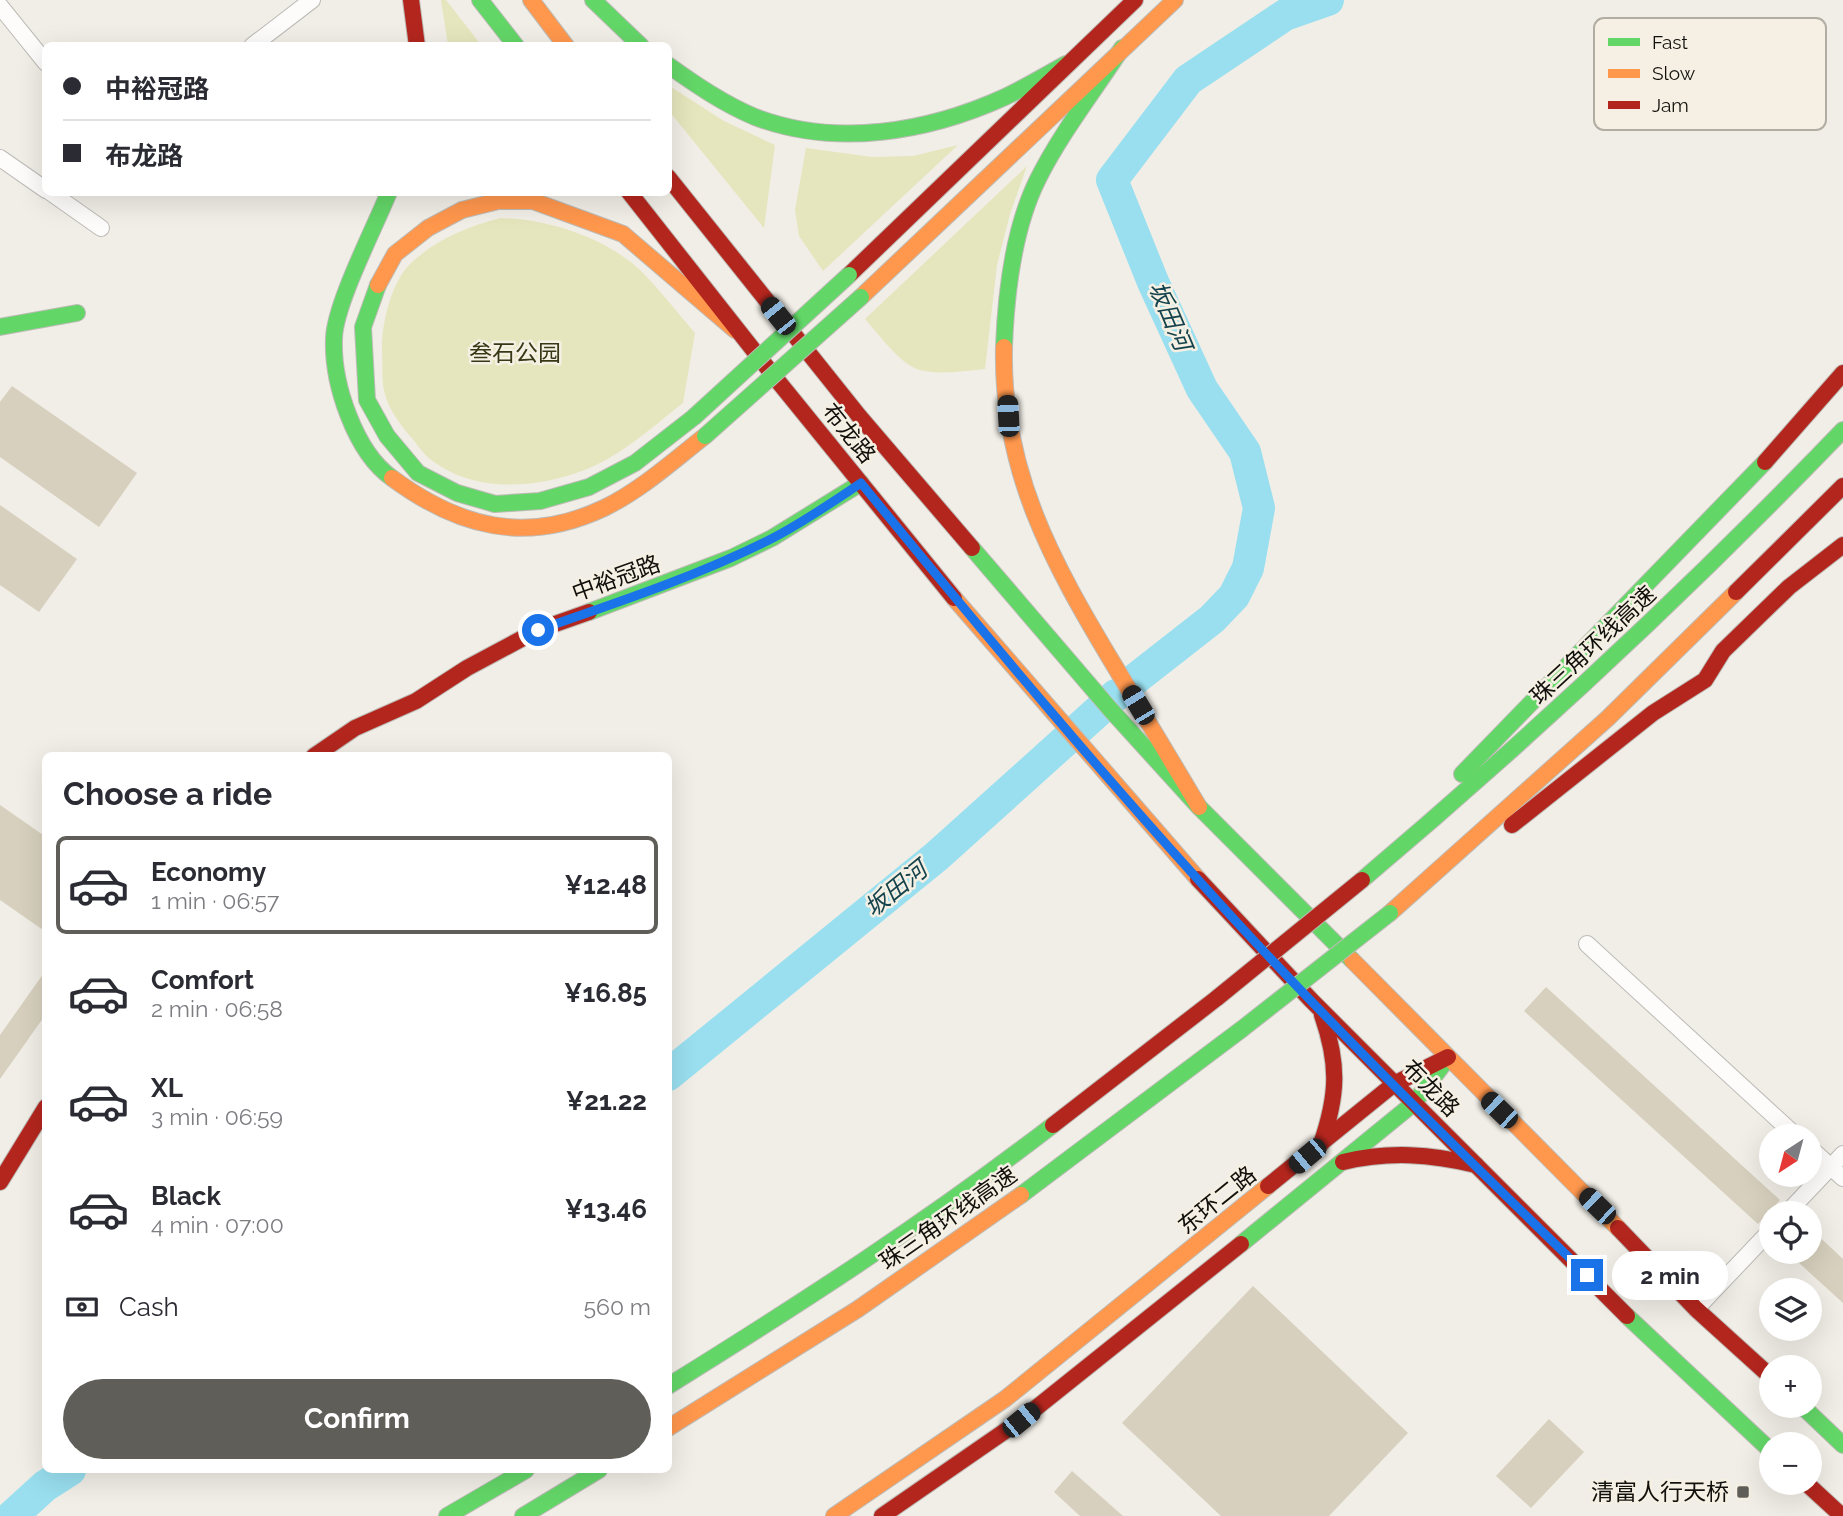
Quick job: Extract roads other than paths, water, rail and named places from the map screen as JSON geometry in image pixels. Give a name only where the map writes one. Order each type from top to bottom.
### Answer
[{"type":"main road","points":[[411,0],[416,42]]},
{"type":"main road","points":[[480,0],[513,42]]},
{"type":"main road","points":[[531,0],[563,42]]},
{"type":"main road","points":[[593,0],[637,42]]},
{"type":"main road","points":[[735,330],[623,234],[533,201],[498,201],[462,210],[428,228],[395,254],[376,289],[363,327],[367,400],[387,436],[418,473],[457,493],[495,504],[540,501],[589,487],[635,463],[694,417],[849,275],[1135,0]]},
{"type":"main road","points":[[388,196],[345,299],[334,337],[339,380],[353,429],[383,472],[413,494],[454,516],[506,529],[556,523],[603,508],[656,475],[705,436],[861,297],[1175,0]]},
{"type":"main road","points":[[1122,48],[1053,153],[1031,194],[1015,250],[1008,308],[1005,362],[1008,416],[1016,463],[1032,510],[1053,556],[1085,616],[1199,807]]},
{"type":"main road","points":[[672,68],[733,107],[772,123],[812,130],[864,133],[911,128],[955,117],[1005,97],[1066,64]]},
{"type":"main road","name":"布龙路","points":[[672,182],[859,416],[1140,743],[1199,807],[1696,1309],[1759,1366]]},
{"type":"main road","name":"布龙路","points":[[632,196],[735,330],[1040,698],[1245,931],[1476,1166],[1759,1439]]},
{"type":"main road","points":[[0,312],[17,323]]},
{"type":"main road","points":[[0,327],[77,313]]},
{"type":"main road","points":[[1414,837],[1462,774],[1776,451],[1843,373]]},
{"type":"main road","name":"珠三角环线高速","points":[[672,1384],[813,1297],[992,1172],[1217,998],[1362,880],[1606,667],[1843,430]]},
{"type":"main road","name":"中裕冠路","points":[[320,752],[355,728],[416,701],[467,668],[538,630],[732,558],[772,538],[861,483]]},
{"type":"main road","points":[[1390,913],[1608,718],[1843,486]]},
{"type":"main road","points":[[1390,913],[1548,800],[1653,713],[1705,680],[1723,651],[1789,587],[1843,545]]},
{"type":"main road","name":"珠三角环线高速","points":[[672,1425],[858,1308],[1008,1205],[1242,1029],[1390,913]]},
{"type":"main road","points":[[1319,1007],[1336,1060],[1338,1086],[1333,1114],[1321,1144]]},
{"type":"main road","points":[[882,1516],[1021,1420],[1343,1162],[1413,1103],[1448,1057]]},
{"type":"main road","name":"东环二路","points":[[834,1516],[1005,1399],[1394,1084],[1448,1057]]},
{"type":"main road","points":[[0,1182],[42,1114]]},
{"type":"main road","points":[[1343,1162],[1369,1154],[1398,1152],[1426,1153],[1476,1166]]},
{"type":"main road","points":[[1815,1418],[1843,1445]]},
{"type":"main road","points":[[447,1516],[521,1473]]},
{"type":"main road","points":[[523,1516],[594,1473]]},
{"type":"main road","points":[[1819,1495],[1842,1516]]},
{"type":"street","points":[[258,42],[312,0]]},
{"type":"street","points":[[0,6],[42,58]]},
{"type":"street","points":[[0,158],[42,187]]},
{"type":"street","points":[[55,196],[101,228]]},
{"type":"street","points":[[1587,944],[1783,1124]]},
{"type":"street","points":[[1802,1201],[1837,1173],[1843,1154]]},
{"type":"street","points":[[1822,1159],[1837,1173]]},
{"type":"street","points":[[1696,1309],[1759,1243]]},
{"type":"waterway","name":"坂田河","points":[[1134,680],[1212,619],[1234,596],[1248,568],[1259,508],[1245,452],[1202,389],[1153,282],[1112,180],[1188,80],[1285,15],[1328,0]]},
{"type":"waterway","name":"坂田河","points":[[672,1072],[937,856],[1116,695]]},
{"type":"waterway","name":"坂田河","points":[[12,1516],[45,1486],[65,1473]]},
{"type":"place","name":"清富人行天桥","points":[[1743,1492]]},
{"type":"park label","name":"叁石公园","points":[[515,353]]}]
